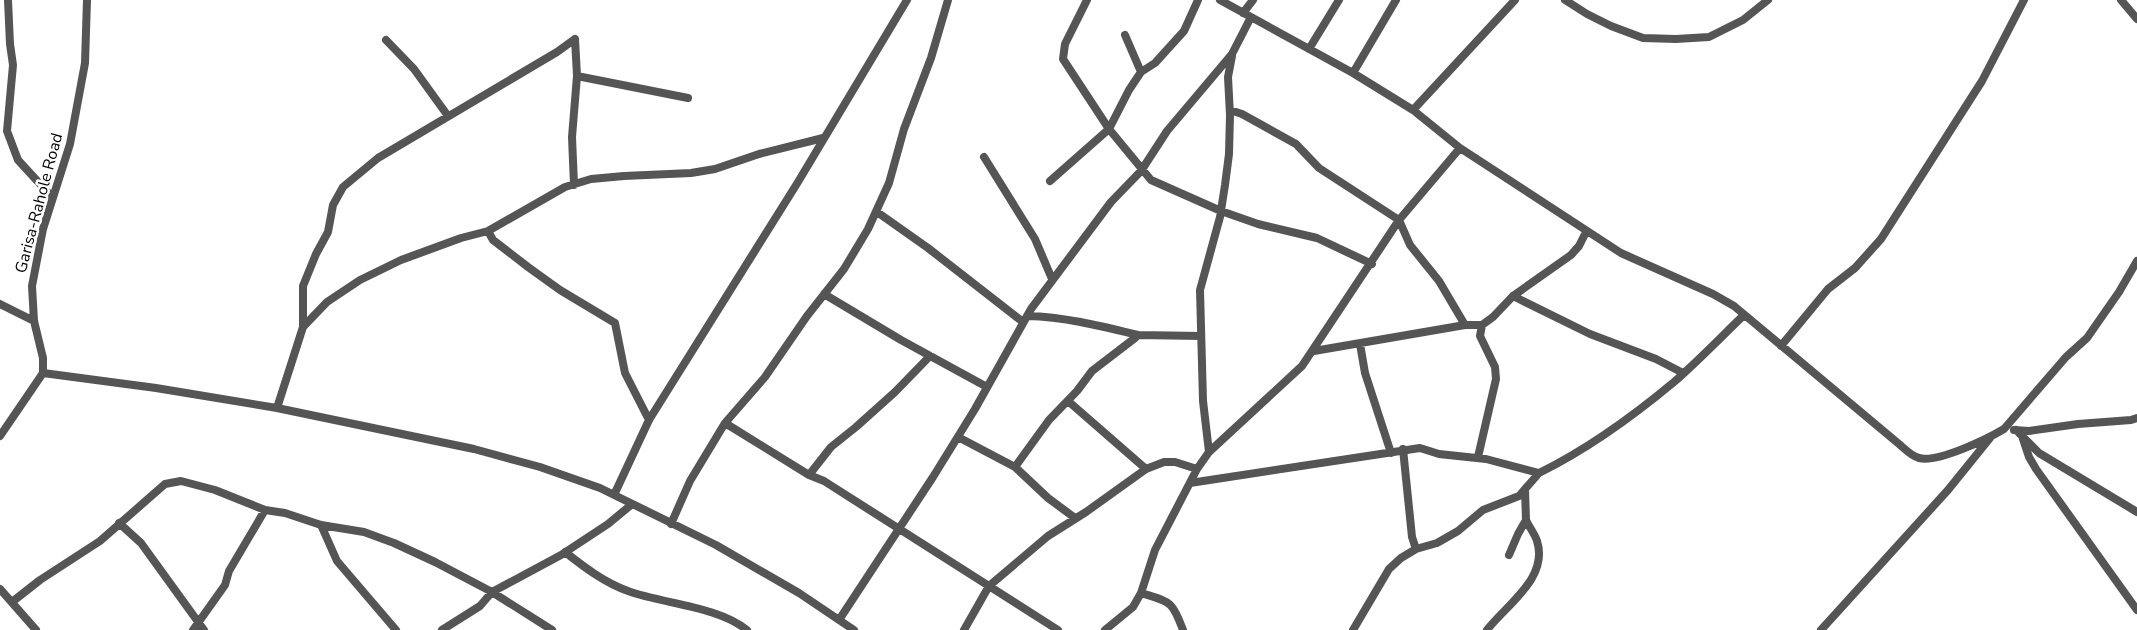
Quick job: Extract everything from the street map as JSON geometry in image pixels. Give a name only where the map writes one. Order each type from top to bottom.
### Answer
[{"type":"street","points":[[8,0],[13,65],[3,130],[18,160],[52,197]]},
{"type":"street","name":"Garisa-Rahole Road","points":[[43,373],[44,358],[34,321],[32,286],[52,197],[70,144],[85,63],[87,0]]},
{"type":"street","points":[[614,495],[649,420],[798,182],[907,0]]},
{"type":"street","points":[[671,524],[690,481],[725,423],[765,377],[844,269],[877,212],[889,183],[904,129],[931,58],[948,0]]},
{"type":"street","points":[[1087,0],[1065,44],[1063,59],[1108,129],[1141,171],[1151,180],[1221,212],[1258,224],[1317,238],[1372,264]]},
{"type":"street","points":[[1050,181],[1108,129],[1128,90],[1141,72],[1155,63],[1184,31],[1198,0]]},
{"type":"street","points":[[1220,0],[1353,73],[1413,110],[1460,148],[1621,253],[1713,294],[1734,306],[1914,456],[1921,459],[1941,455],[2004,429],[2066,357],[2087,338],[2137,263]]},
{"type":"street","points":[[1243,12],[1253,0]]},
{"type":"street","points":[[1309,49],[1339,0]]},
{"type":"street","points":[[1353,73],[1396,0]]},
{"type":"street","points":[[1413,110],[1515,0]]},
{"type":"street","points":[[1565,0],[1611,26],[1643,38],[1676,39],[1708,37],[1743,20],[1768,0]]},
{"type":"street","points":[[1780,346],[1828,289],[1855,268],[1881,239],[1982,81],[2024,0]]},
{"type":"street","points":[[2121,0],[2137,19]]},
{"type":"street","points":[[839,620],[958,437],[1025,319],[1052,279],[1111,202],[1141,171],[1167,130],[1232,54],[1251,17]]},
{"type":"street","points":[[1125,35],[1141,72]]},
{"type":"street","points":[[277,408],[303,327],[303,286],[328,232],[333,205],[343,187],[378,158],[558,52],[575,39],[577,76],[572,137],[574,184]]},
{"type":"street","points":[[386,40],[414,69],[448,116]]},
{"type":"street","points":[[1209,452],[1203,401],[1200,290],[1221,212],[1229,154],[1230,110],[1227,77],[1232,54]]},
{"type":"street","points":[[577,76],[688,99]]},
{"type":"street","points":[[1230,110],[1242,114],[1296,144],[1319,168],[1399,220],[1410,245],[1439,281],[1465,325]]},
{"type":"street","points":[[303,327],[327,302],[360,280],[401,260],[461,238],[488,231],[565,187],[591,179],[691,173],[716,169],[759,154],[823,138]]},
{"type":"street","points":[[1105,630],[1133,607],[1141,593],[1155,550],[1197,469],[1209,452],[1302,366],[1372,264],[1399,220],[1460,148]]},
{"type":"street","points":[[984,157],[1035,239],[1052,279]]},
{"type":"street","points":[[877,212],[1025,319],[1054,316],[1138,335],[1201,336]]},
{"type":"street","points":[[488,231],[493,240],[560,290],[615,322],[626,373],[649,420]]},
{"type":"street","points":[[1314,351],[1465,325],[1482,325],[1514,296],[1571,255],[1586,232]]},
{"type":"street","points":[[824,294],[987,387]]},
{"type":"street","points":[[1514,296],[1590,334],[1656,359],[1683,373]]},
{"type":"street","points":[[0,304],[34,321]]},
{"type":"street","points":[[1353,630],[1389,569],[1401,558],[1416,549],[1437,543],[1458,531],[1483,510],[1519,496],[1539,474],[1565,461],[1610,432],[1683,373],[1744,315]]},
{"type":"street","points":[[1478,457],[1496,379],[1495,367],[1480,336],[1482,325]]},
{"type":"street","points":[[1015,467],[1030,445],[1092,371],[1138,335]]},
{"type":"street","points":[[1360,344],[1365,373],[1391,453]]},
{"type":"street","points":[[809,475],[831,447],[895,392],[930,356]]},
{"type":"street","points":[[0,436],[43,373],[156,388],[277,408],[474,449],[582,480],[614,495],[716,545],[799,593],[854,630]]},
{"type":"street","points":[[1068,401],[1146,469]]},
{"type":"street","points":[[2004,429],[2029,431],[2137,418]]},
{"type":"street","points":[[725,423],[809,475],[824,481],[1058,630]]},
{"type":"street","points":[[2016,430],[2039,453],[2137,512]]},
{"type":"street","points":[[1821,630],[1948,490],[1991,436]]},
{"type":"street","points":[[958,437],[1015,467],[1048,498],[1075,518]]},
{"type":"street","points":[[2023,439],[2036,469],[2137,610]]},
{"type":"street","points":[[1190,483],[1420,448],[1439,454],[1478,457],[1539,474]]},
{"type":"street","points":[[1403,449],[1412,537],[1416,549]]},
{"type":"street","points":[[964,630],[989,586],[1048,536],[1095,507],[1146,469],[1164,462],[1175,462],[1197,469]]},
{"type":"street","points":[[12,602],[40,580],[100,540],[165,484],[190,482],[265,510],[285,513],[321,525],[364,532],[394,543],[492,592],[552,630]]},
{"type":"street","points":[[1487,630],[1521,593],[1539,563],[1537,542],[1526,520],[1526,490]]},
{"type":"street","points":[[442,630],[480,606],[492,592],[565,552],[608,524],[631,504]]},
{"type":"street","points":[[194,630],[225,585],[230,571],[265,510]]},
{"type":"street","points":[[1509,555],[1526,520]]},
{"type":"street","points":[[119,522],[141,543],[204,630]]},
{"type":"street","points":[[321,525],[337,561],[396,630]]},
{"type":"street","points":[[565,552],[584,567],[626,591],[719,616],[747,630]]},
{"type":"street","points":[[0,589],[36,630]]},
{"type":"street","points":[[1141,593],[1168,601],[1176,611],[1183,630]]}]
